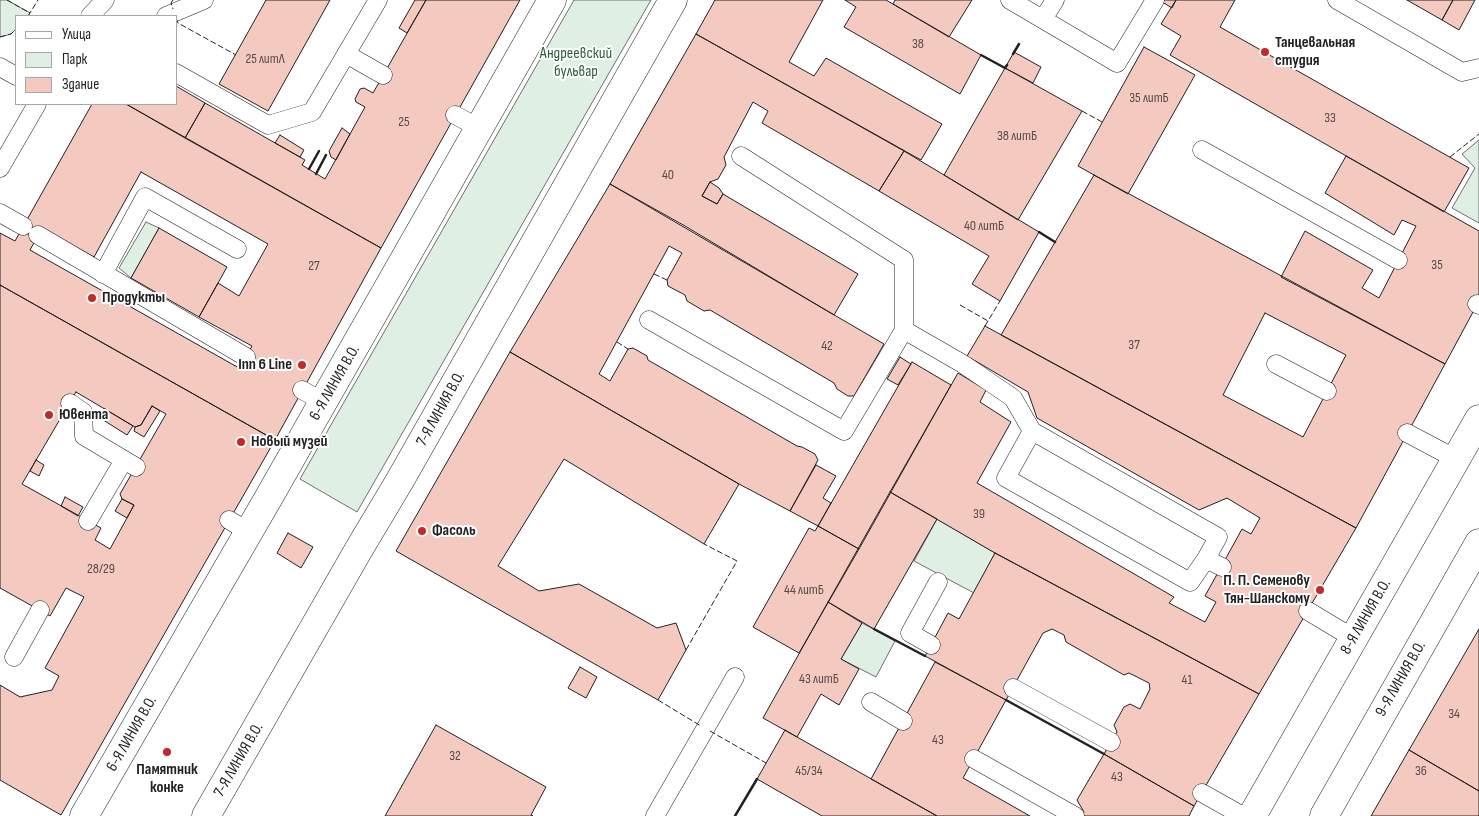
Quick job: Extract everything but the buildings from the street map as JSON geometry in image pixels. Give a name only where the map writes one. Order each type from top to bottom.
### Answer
[{"type":"street","name":"6-Я ЛИНИЯ В.О.","points":[[84,816],[239,526],[313,396],[479,128],[552,0]]},
{"type":"street","name":"7-Я ЛИНИЯ В.О.","points":[[206,816],[359,549],[400,482],[673,0]]},
{"type":"street","name":"8-Я ЛИНИЯ В.О.","points":[[1252,816],[1479,419]]},
{"type":"street","name":"9-Я ЛИНИЯ В.О.","points":[[1324,816],[1479,543]]},
{"type":"lane","points":[[91,15],[104,0]]},
{"type":"lane","points":[[168,15],[204,0]]},
{"type":"lane","points":[[178,74],[268,125],[312,112],[378,0]]},
{"type":"lane","points":[[1010,0],[1117,63],[1155,0]]},
{"type":"lane","points":[[1043,19],[1055,0]]},
{"type":"lane","points":[[1337,0],[1462,72],[1479,68]]},
{"type":"lane","points":[[346,54],[383,75]]},
{"type":"lane","points":[[0,68],[15,76]]},
{"type":"lane","points":[[0,168],[36,105]]},
{"type":"lane","points":[[456,115],[479,128]]},
{"type":"lane","points":[[1202,150],[1398,260]]},
{"type":"lane","points":[[649,320],[844,431],[904,330],[904,260],[741,156]]},
{"type":"lane","points":[[103,274],[145,197],[237,250]]},
{"type":"lane","points":[[0,213],[246,357]]},
{"type":"lane","points":[[904,330],[963,364],[1013,398],[1032,431],[1218,537],[1214,563],[1190,582],[1006,478],[1032,431]]},
{"type":"lane","points":[[1276,364],[1327,391]]},
{"type":"lane","points":[[70,403],[83,412],[84,436],[130,464],[88,521]]},
{"type":"lane","points":[[1407,433],[1456,459]]},
{"type":"lane","points":[[931,645],[910,634],[938,582]]},
{"type":"lane","points":[[14,657],[40,610]]},
{"type":"lane","points":[[1308,611],[1354,638]]},
{"type":"lane","points":[[656,816],[735,677]]},
{"type":"lane","points":[[1013,688],[1111,742]]},
{"type":"lane","points":[[871,702],[903,721]]},
{"type":"lane","points":[[974,759],[1075,816]]},
{"type":"lane","points":[[1202,794],[1243,816]]},
{"type":"green space","points":[[0,0],[7,0],[30,13],[29,15],[15,15],[15,30],[11,34],[0,37]]},
{"type":"green space","name":"Андреевский бульвар","points":[[574,0],[651,0],[357,512],[300,479]]},
{"type":"green space","points":[[1479,140],[1479,223],[1452,208],[1475,168],[1462,154]]},
{"type":"green space","points":[[146,222],[159,228],[131,278],[119,268]]},
{"type":"green space","points":[[937,519],[995,553],[974,593],[914,561]]},
{"type":"green space","points":[[862,623],[895,641],[876,677],[841,659]]},
{"type":"fence","points":[[7,0],[30,13]]},
{"type":"fence","points":[[29,15],[38,0]]},
{"type":"fence","points":[[173,0],[171,3],[173,9]]},
{"type":"fence","points":[[178,23],[236,55]]},
{"type":"fence","points":[[0,37],[11,34],[15,30]]},
{"type":"fence","points":[[1082,111],[1102,122]]},
{"type":"fence","points":[[1450,157],[1479,134]]},
{"type":"fence","points":[[654,274],[667,280]]},
{"type":"fence","points":[[985,326],[1000,301]]},
{"type":"fence","points":[[960,305],[988,321]]},
{"type":"fence","points":[[617,342],[628,349]]},
{"type":"fence","points":[[686,650],[737,561],[704,544]]},
{"type":"fence","points":[[658,700],[701,726]]},
{"type":"fence","points":[[710,731],[766,763]]},
{"type":"wall","points":[[1013,54],[1019,44]]},
{"type":"wall","points":[[981,55],[1005,68],[1007,65]]},
{"type":"wall","points":[[309,169],[319,151]]},
{"type":"wall","points":[[316,174],[326,155]]},
{"type":"wall","points":[[1039,232],[1055,242]]},
{"type":"wall","points":[[874,629],[925,656]]},
{"type":"wall","points":[[1006,700],[1104,754]]},
{"type":"wall","points":[[735,816],[757,779]]},
{"type":"place","name":"Танцевальная студия","points":[[1265,52]]},
{"type":"place","name":"Продукты","points":[[92,298]]},
{"type":"place","name":"Inn 6 Line","points":[[302,365]]},
{"type":"place","name":"Ювента","points":[[49,415]]},
{"type":"place","name":"Новый музей","points":[[241,442]]},
{"type":"place","name":"Фасоль","points":[[422,531]]},
{"type":"place","name":"П. П. Семенову Тян-Шанскому","points":[[1320,590]]},
{"type":"place","name":"Памятник конке","points":[[167,752]]}]
